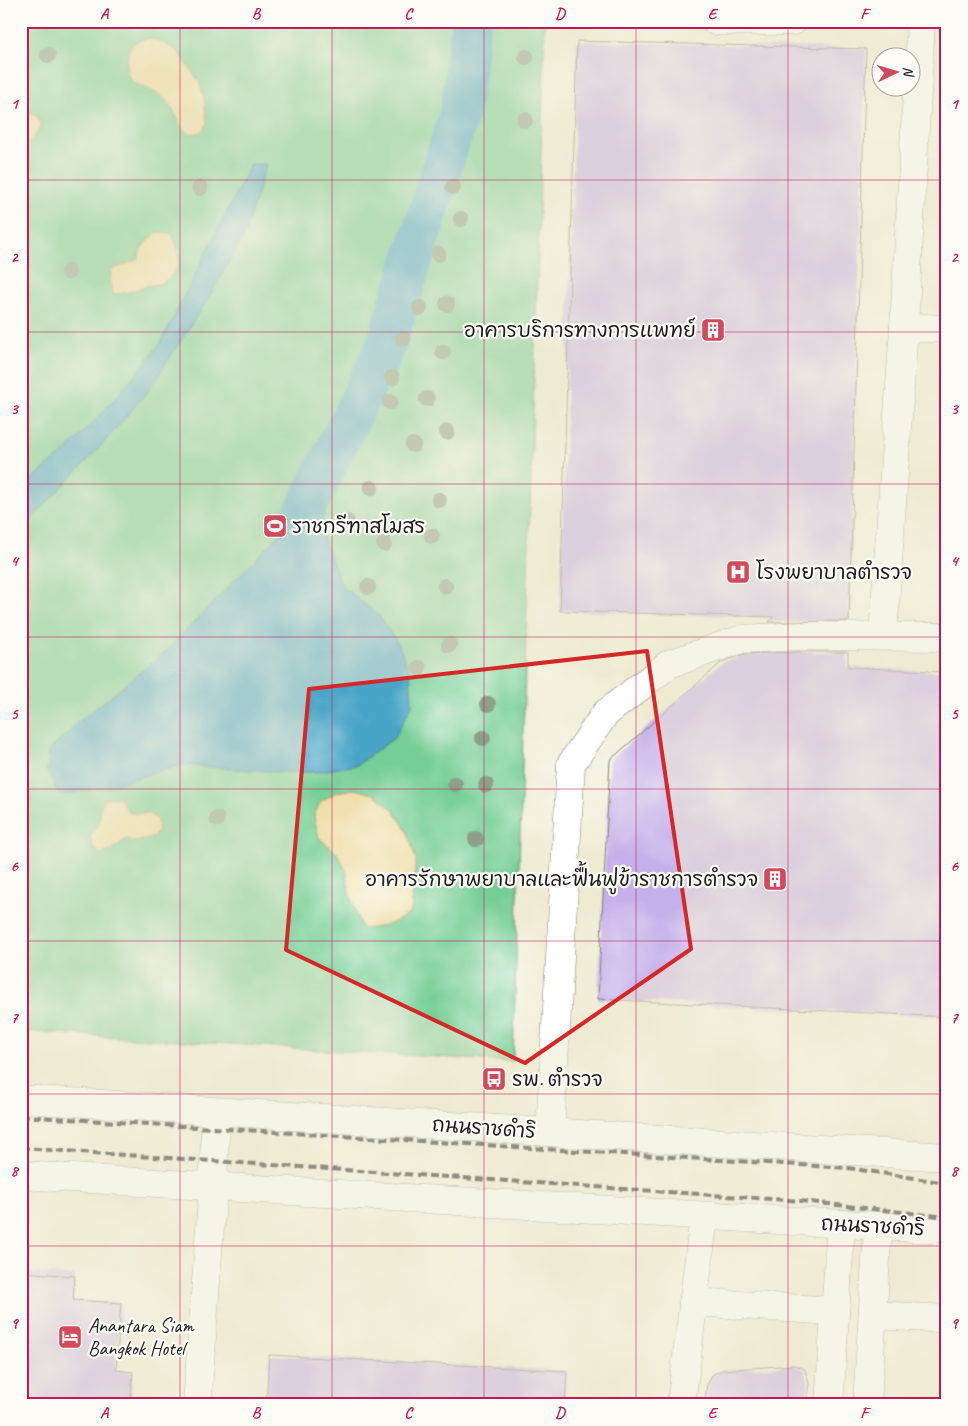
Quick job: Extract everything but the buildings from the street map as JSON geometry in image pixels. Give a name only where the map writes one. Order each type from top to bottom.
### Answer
[{"type":"main road","points":[[715,21],[793,21]]},
{"type":"main road","points":[[883,636],[904,327],[921,21]]},
{"type":"main road","points":[[904,327],[947,329]]},
{"type":"main road","points":[[550,1132],[570,764],[605,714],[669,664],[742,639],[883,636],[947,637]]},
{"type":"main road","name":"ถนนราชดำริ","points":[[21,1099],[947,1157]]},
{"type":"main road","points":[[197,1405],[213,1186],[216,1112]]},
{"type":"main road","name":"ถนนราชดำริ","points":[[21,1175],[947,1230]]},
{"type":"main road","points":[[681,1405],[704,1216]]},
{"type":"main road","points":[[829,1405],[841,1224]]},
{"type":"main road","points":[[867,1405],[878,1226]]},
{"type":"main road","points":[[693,1302],[834,1311]]},
{"type":"main road","points":[[873,1315],[947,1319]]},
{"type":"highlighted area","points":[[647,651],[691,949],[525,1063],[286,950],[309,689]]},
{"type":"green space","name":"ราชกรีฑาสโมสร","points":[[21,21],[545,21],[513,1062],[21,1031]]},
{"type":"sand","points":[[147,38],[158,40],[177,50],[199,81],[204,96],[207,123],[202,132],[188,134],[181,126],[173,110],[160,95],[138,85],[129,76],[127,67],[129,51],[135,43]]},
{"type":"sand","points":[[24,111],[37,115],[41,126],[32,140],[21,148],[21,112]]},
{"type":"sand","points":[[157,232],[171,233],[175,240],[179,261],[174,273],[162,283],[145,286],[125,293],[113,294],[110,283],[111,270],[138,259],[142,247]]},
{"type":"sand","points":[[354,789],[374,794],[393,809],[407,831],[416,859],[411,912],[388,924],[362,929],[349,893],[347,873],[337,853],[319,838],[314,816],[320,802],[336,792]]},
{"type":"sand","points":[[119,797],[129,813],[149,813],[157,820],[158,830],[154,837],[137,842],[126,839],[113,849],[100,854],[93,848],[90,836],[100,821],[100,806],[105,798]]},
{"type":"water","points":[[251,164],[266,164],[244,236],[209,297],[149,390],[99,448],[21,530],[21,488],[65,452],[121,392],[160,344]]},
{"type":"water","points":[[299,522],[322,535],[341,585],[379,616],[398,644],[410,672],[412,705],[394,738],[357,765],[315,772],[277,772],[181,765],[99,789],[59,794],[47,770],[49,751],[77,723],[163,654],[284,530]]},
{"type":"waterway","points":[[299,522],[385,348],[460,111],[471,21]]},
{"type":"railway","points":[[21,1116],[848,1168],[947,1183]]},
{"type":"railway","points":[[21,1148],[801,1201],[947,1217]]},
{"type":"place","name":"อาคารบริการทางการแพทย์","points":[[713,330]]},
{"type":"place","name":"ราชกรีฑาสโมสร","points":[[275,526]]},
{"type":"place","name":"โรงพยาบาลตำรวจ","points":[[738,572]]},
{"type":"place","name":"อาคารรักษาพยาบาลและฟื้นฟูข้าราชการตำรวจ","points":[[775,879]]},
{"type":"place","name":"รพ. ตำรวจ","points":[[494,1079]]},
{"type":"place","name":"Anantara Siam Bangkok Hotel","points":[[70,1337]]}]
